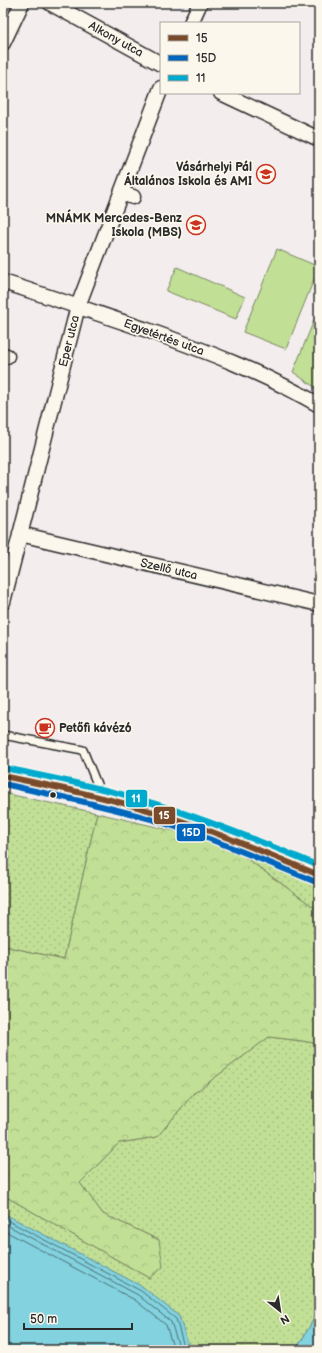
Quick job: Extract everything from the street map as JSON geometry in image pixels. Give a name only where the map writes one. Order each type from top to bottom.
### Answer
[{"type":"main road","points":[[3,776],[101,796],[156,813],[237,841],[319,875]]},
{"type":"street","points":[[3,43],[22,3]]},
{"type":"street","name":"Alkony utca","points":[[50,3],[160,63]]},
{"type":"street","points":[[190,22],[200,3]]},
{"type":"street","name":"Eper utca","points":[[3,602],[78,306],[127,195],[160,91]]},
{"type":"street","points":[[224,94],[319,139]]},
{"type":"street","name":"Egyetértés utca","points":[[3,282],[78,306],[201,350],[291,388],[319,404]]},
{"type":"street","name":"Szellő utca","points":[[20,534],[319,604]]},
{"type":"lane","points":[[3,736],[83,750],[101,796]]},
{"type":"green space","points":[[277,249],[319,267],[286,349],[243,332]]},
{"type":"green space","points":[[177,267],[245,297],[236,319],[166,291]]},
{"type":"green space","points":[[319,308],[319,390],[293,372]]},
{"type":"green space","points":[[3,793],[97,813],[64,959],[3,946]]},
{"type":"green space","points":[[97,813],[225,843],[319,911],[319,1044],[269,1037],[193,1094],[157,1137],[119,1143],[80,1183],[103,1214],[159,1240],[163,1267],[149,1278],[3,1195],[3,946],[64,959]]},
{"type":"green space","points":[[225,843],[319,882],[319,911]]},
{"type":"green space","points":[[269,1037],[319,1044],[319,1310],[296,1350],[3,1350],[3,1195],[149,1278],[159,1240],[103,1214],[80,1183],[119,1143],[157,1137],[193,1094]]},
{"type":"water","points":[[3,1213],[143,1287],[179,1316],[189,1350],[3,1350]]},
{"type":"water","points":[[319,1310],[319,1350],[296,1350]]},
{"type":"transit line","name":"11","points":[[5,768],[68,781],[156,804],[227,828],[319,866]]},
{"type":"transit line","name":"15","points":[[3,776],[61,788],[138,807],[218,834],[319,875]]},
{"type":"transit line","name":"15D","points":[[3,784],[98,805],[154,820],[215,841],[316,882]]},
{"type":"place","name":"Vásárhelyi Pál Általános Iskola és AMI","points":[[266,174]]},
{"type":"place","name":"MNÁMK Mercedes-Benz Iskola (MBS)","points":[[196,225]]},
{"type":"place","name":"Petőfi kávézó","points":[[45,728]]}]
